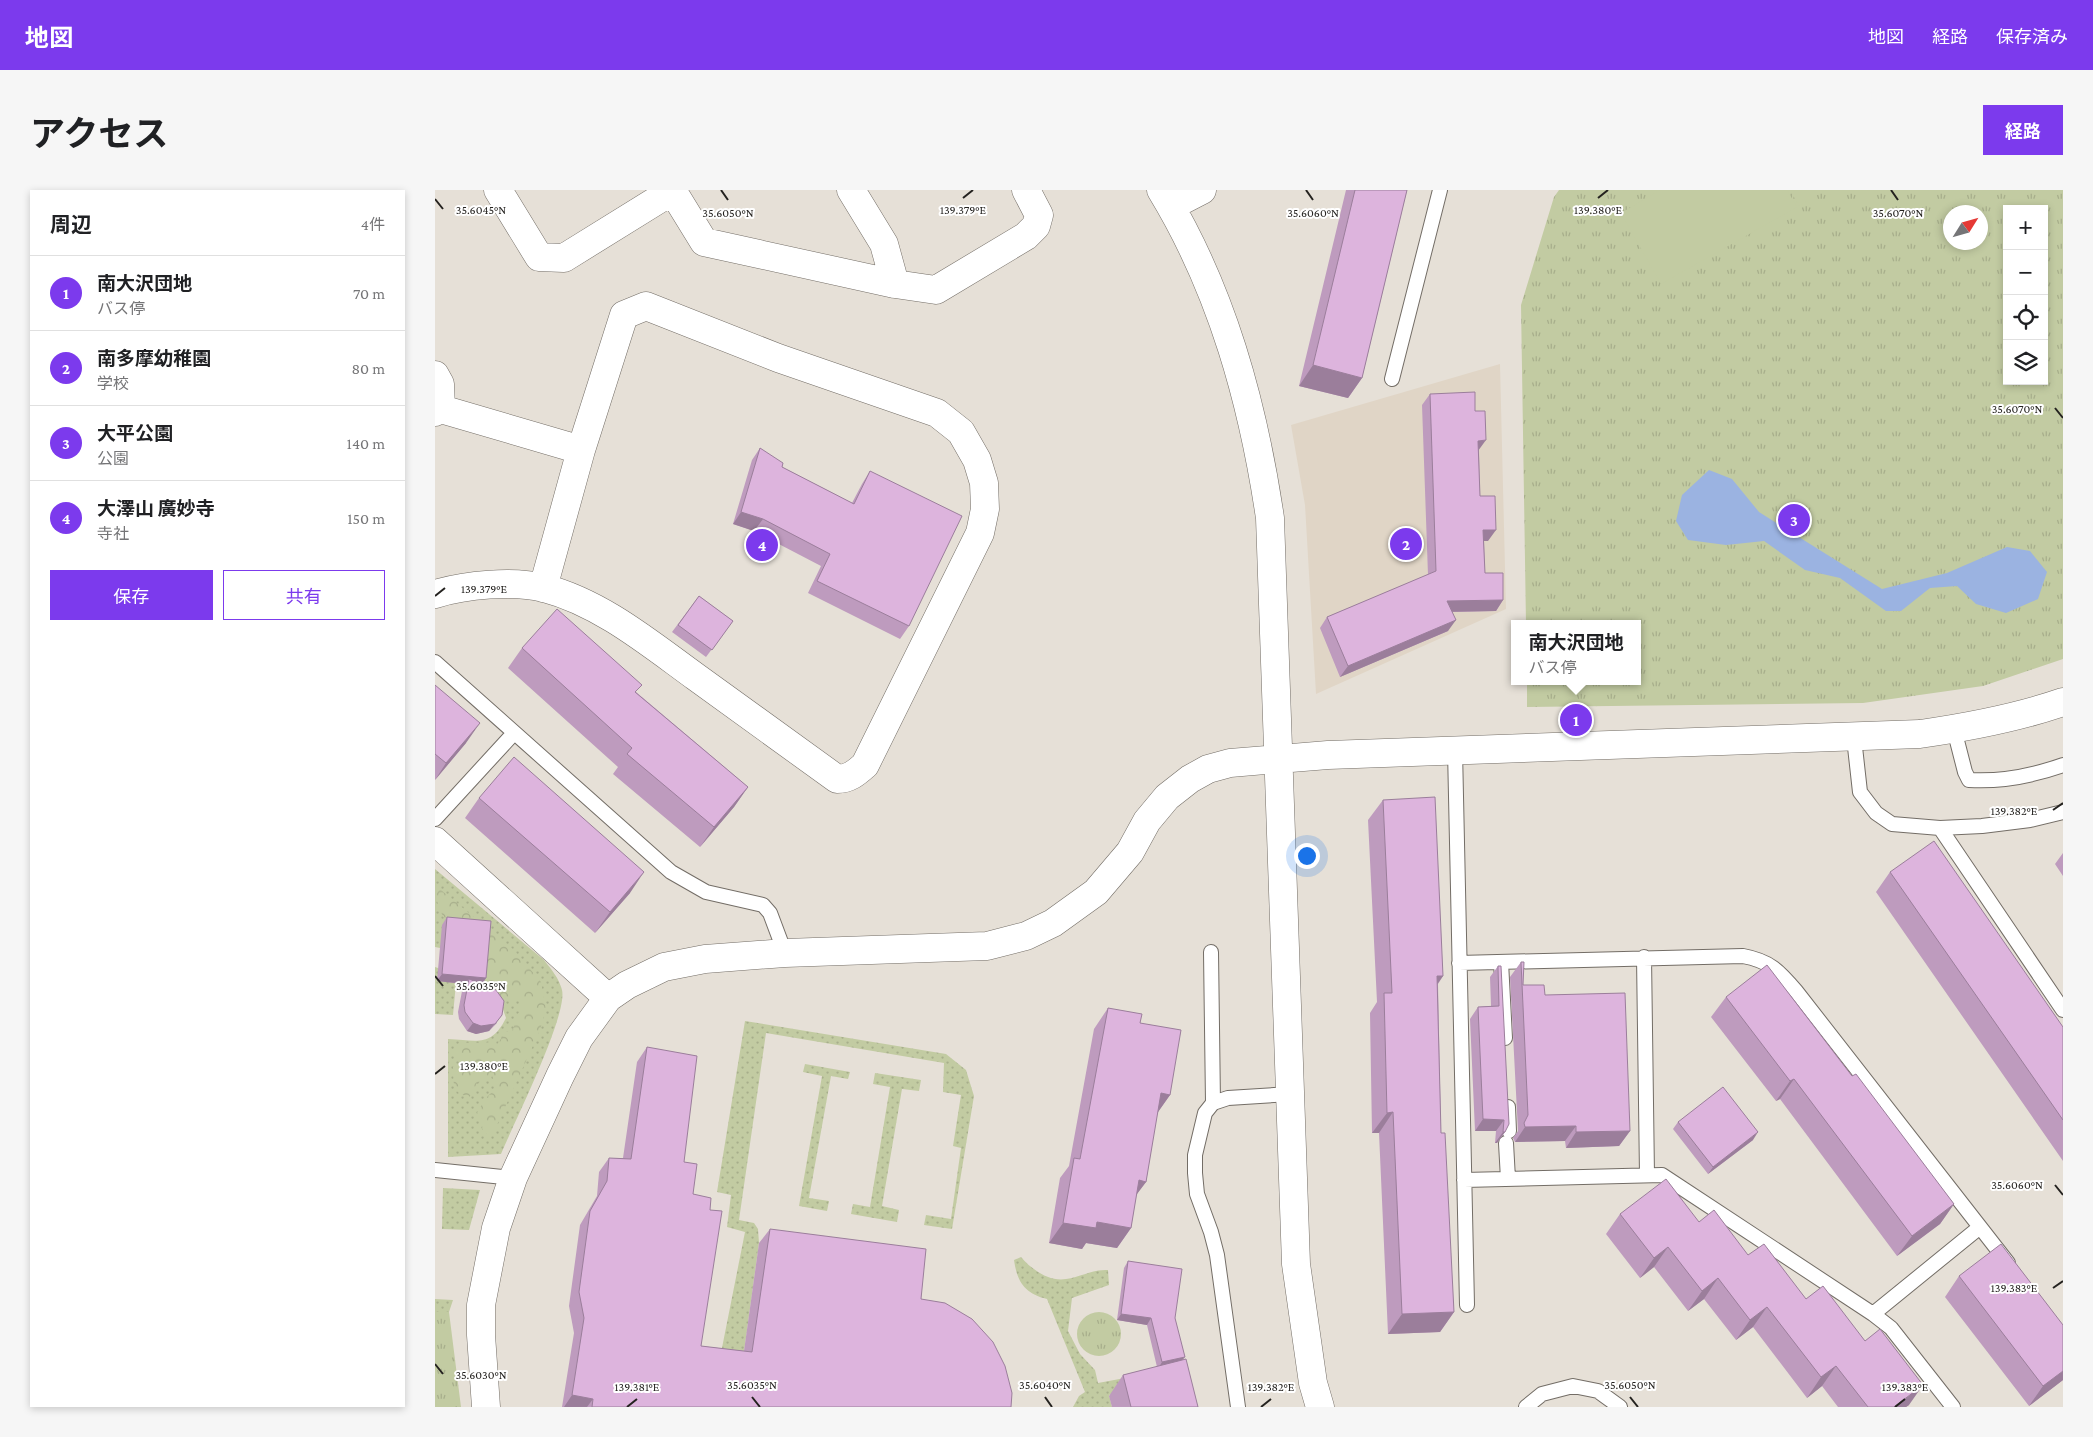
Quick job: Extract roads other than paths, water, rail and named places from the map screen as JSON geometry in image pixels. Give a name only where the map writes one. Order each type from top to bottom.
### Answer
[{"type":"street","points":[[498,190],[539,257],[564,258],[672,190],[704,242],[895,284],[936,290],[1026,236],[1036,226],[1039,215],[1026,190]]},
{"type":"street","points":[[851,190],[884,244],[895,284]]},
{"type":"street","points":[[1202,190],[1166,198],[1219,308],[1249,406],[1262,465],[1269,518],[1296,1264],[1313,1383],[1319,1407]]},
{"type":"street","points":[[435,594],[457,588],[481,585],[510,585],[543,588],[588,604],[630,629],[837,779],[845,779],[855,774],[865,765],[980,532],[985,509],[985,483],[977,460],[961,432],[937,413],[778,358],[646,306],[624,315],[581,450],[543,588]]},
{"type":"street","points":[[435,375],[440,384],[438,411],[581,450]]},
{"type":"street","points":[[486,1407],[481,1336],[481,1305],[496,1228],[513,1178],[579,1038],[608,998],[648,973],[673,964],[705,959],[785,953],[987,946],[1026,936],[1053,923],[1096,892],[1130,852],[1147,821],[1167,797],[1190,779],[1208,769],[1230,763],[1278,758],[1455,750],[1855,738],[1920,734],[1954,729],[2028,713],[2063,702]]},
{"type":"street","points":[[435,841],[608,998]]},
{"type":"lane","points":[[1393,379],[1440,190]]},
{"type":"lane","points":[[435,662],[671,872],[706,892],[763,905],[770,913],[785,953]]},
{"type":"lane","points":[[1954,729],[1965,772],[1969,780],[2011,780],[2063,766]]},
{"type":"lane","points":[[435,819],[515,733]]},
{"type":"lane","points":[[1855,738],[1860,792],[1876,813],[1893,824],[1940,828],[1983,826],[2030,820],[2063,812]]},
{"type":"lane","points":[[1455,750],[1467,1305]]},
{"type":"lane","points":[[1940,828],[2063,1010]]},
{"type":"lane","points":[[1211,952],[1213,1103]]},
{"type":"lane","points":[[1459,963],[1743,956],[1756,958],[1771,965],[1796,991],[2017,1273]]},
{"type":"lane","points":[[1644,957],[1647,1175]]},
{"type":"lane","points":[[1501,962],[1505,1051]]},
{"type":"lane","points":[[1507,1091],[1509,1179]]},
{"type":"lane","points":[[1238,1407],[1217,1255],[1197,1194],[1195,1155],[1205,1113],[1213,1103],[1228,1098],[1290,1094]]},
{"type":"lane","points":[[435,1170],[513,1178]]},
{"type":"lane","points":[[1464,1180],[1662,1175],[1873,1314],[1891,1328],[1953,1407]]},
{"type":"lane","points":[[1873,1314],[1980,1228]]},
{"type":"lane","points":[[1526,1407],[1542,1394],[1573,1386],[1598,1391],[1620,1407]]},
{"type":"water","points":[[1709,470],[1732,479],[1759,512],[1882,589],[1947,573],[2007,547],[2030,551],[2047,572],[2038,599],[2006,613],[1976,604],[1957,586],[1930,588],[1901,611],[1886,611],[1840,578],[1805,570],[1764,541],[1726,545],[1688,540],[1676,521],[1682,495]]},
{"type":"place","name":"大平公園","points":[[1794,520]]},
{"type":"place","name":"南多摩幼稚園","points":[[1406,544]]},
{"type":"place","name":"大澤山 廣妙寺","points":[[762,545]]},
{"type":"place","name":"南大沢団地","points":[[1576,720]]}]
